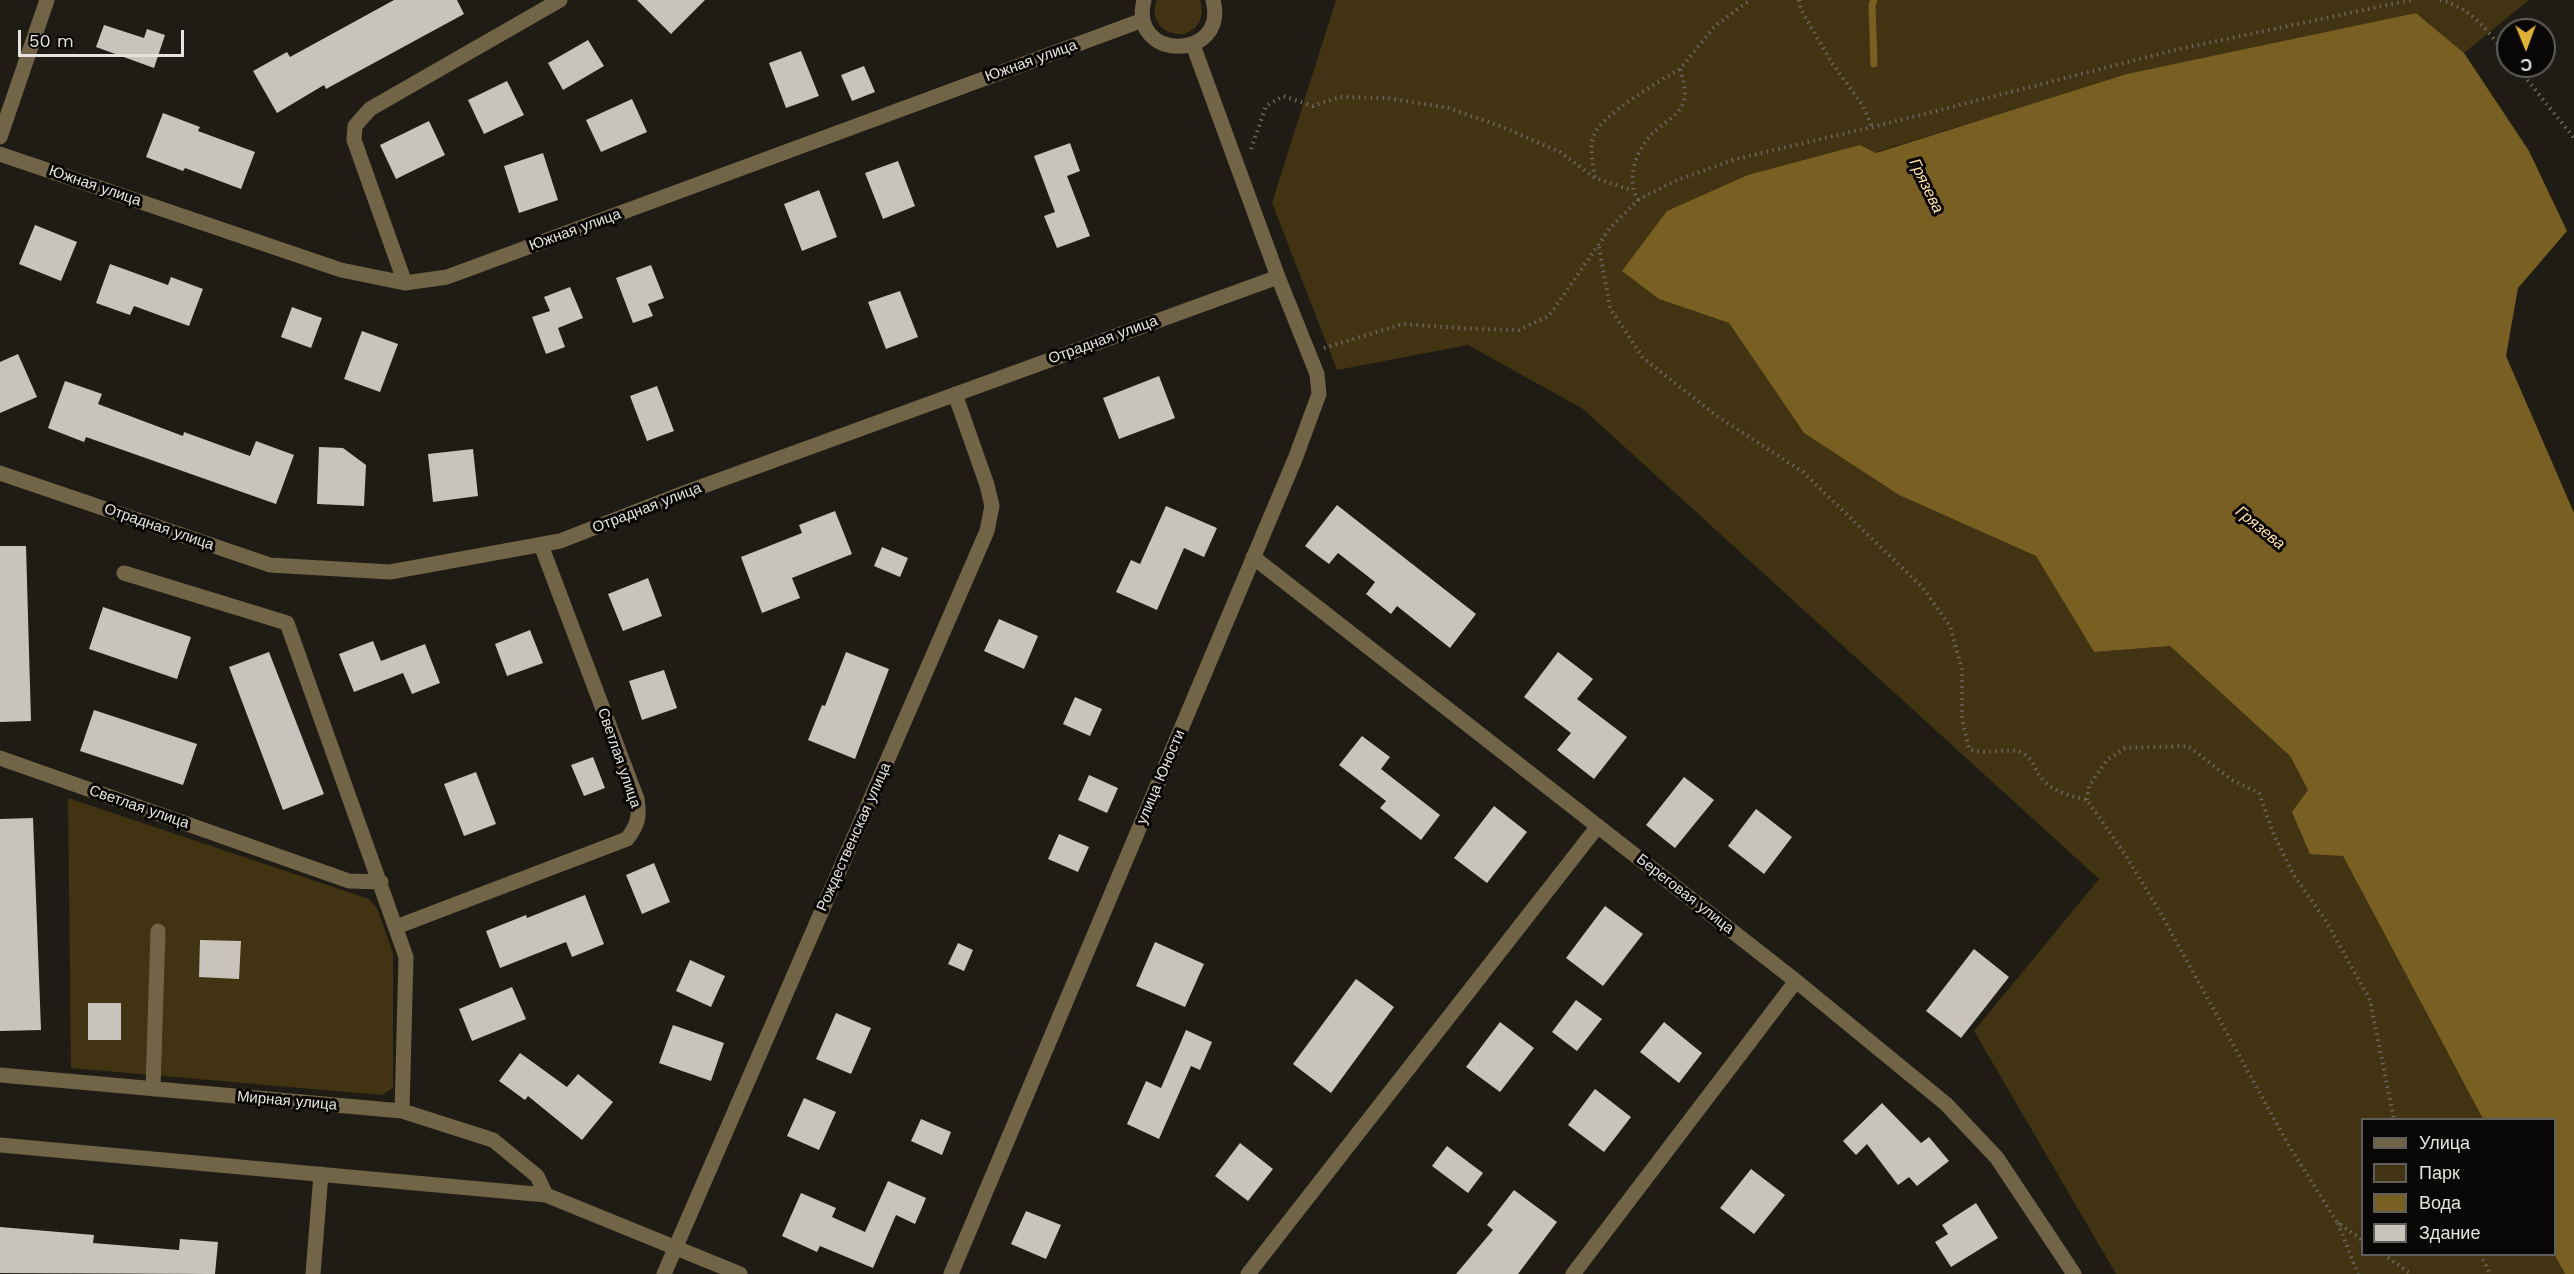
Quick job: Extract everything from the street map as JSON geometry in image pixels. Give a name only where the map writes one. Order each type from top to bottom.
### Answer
[{"type":"street","points":[[0,137],[47,0]]},
{"type":"street","points":[[405,283],[354,140],[355,126],[370,109],[560,0]]},
{"type":"street","points":[[1144,0],[1143,20],[1148,32],[1157,41],[1168,46],[1181,47],[1193,45],[1203,39],[1210,30],[1214,19],[1213,0]]},
{"type":"street","name":"Южная улица","points":[[0,154],[341,270],[405,283],[447,277],[1143,20]]},
{"type":"street","name":"улица Юности","points":[[951,1274],[1310,422],[1319,394],[1317,374],[1310,353],[1278,277],[1193,45]]},
{"type":"street","name":"Отрадная улица","points":[[0,473],[270,565],[390,572],[560,541],[1278,277]]},
{"type":"street","name":"Рождественская улица","points":[[664,1274],[987,531],[992,506],[990,496],[956,394]]},
{"type":"street","name":"Светлая улица","points":[[396,927],[627,839],[636,827],[639,814],[637,799],[541,545]]},
{"type":"street","name":"Береговая улица","points":[[1253,557],[1796,981],[1946,1104],[1996,1158],[2074,1274]]},
{"type":"street","points":[[124,573],[287,623],[406,957],[402,1111]]},
{"type":"street","name":"Светлая улица","points":[[0,758],[349,881],[381,882]]},
{"type":"street","points":[[1248,1274],[1598,826]]},
{"type":"street","points":[[153,1089],[158,931]]},
{"type":"street","points":[[1573,1274],[1796,981]]},
{"type":"street","name":"Мирная улица","points":[[0,1075],[402,1111],[493,1140],[537,1176],[546,1195]]},
{"type":"street","points":[[0,1145],[546,1195],[740,1274]]},
{"type":"street","points":[[313,1274],[321,1174]]},
{"type":"path","points":[[1595,178],[1592,158],[1594,134],[1618,108],[1680,69],[1715,26],[1750,0]]},
{"type":"path","points":[[1799,0],[1801,10],[1811,28],[1832,63],[1863,106],[1872,127]]},
{"type":"path","points":[[1310,353],[1403,324],[1519,330],[1549,316],[1610,228],[1638,200],[1677,180],[1736,159],[2179,49],[2411,0]]},
{"type":"path","points":[[2440,0],[2452,3],[2479,21],[2496,42]]},
{"type":"path","points":[[1631,190],[1632,171],[1648,137],[1682,106],[1686,88],[1680,69]]},
{"type":"path","points":[[2526,78],[2574,138]]},
{"type":"path","points":[[1238,165],[1254,146],[1266,106],[1283,96],[1313,106],[1340,97],[1387,98],[1449,108],[1500,126],[1560,152],[1595,178],[1631,190],[1638,200]]},
{"type":"path","points":[[1599,246],[1610,308],[1643,358],[1717,416],[1803,472],[1923,588],[1950,626],[1962,670],[1962,719],[1969,749],[1986,753],[2017,750],[2030,757],[2044,781],[2065,795],[2087,800],[2124,853],[2160,912],[2289,1146],[2337,1222],[2358,1274]]},
{"type":"path","points":[[2087,800],[2089,786],[2107,760],[2125,748],[2188,746],[2232,780],[2259,793],[2274,835],[2293,874],[2326,921],[2370,1000],[2394,1118]]},
{"type":"path","points":[[2337,1222],[2361,1239]]},
{"type":"path","points":[[2386,1256],[2411,1274]]},
{"type":"path","points":[[2481,1256],[2490,1274]]},
{"type":"green space","points":[[1157,0],[1200,0],[1202,11],[1198,24],[1185,34],[1165,30],[1160,26],[1155,14]]},
{"type":"green space","points":[[1336,0],[2529,0],[2507,18],[2496,18],[2496,27],[2464,53],[2416,13],[2109,81],[1892,147],[1875,153],[1659,299],[1729,323],[1804,433],[1899,495],[2036,556],[2094,652],[2170,646],[2290,756],[2482,1118],[2361,1118],[2361,1256],[2555,1256],[2565,1274],[2116,1274],[1974,1031],[2099,879],[1583,409],[1468,345],[1337,370],[1272,203]]},
{"type":"green space","points":[[68,798],[369,899],[377,908],[393,953],[393,1088],[382,1095],[71,1068]]},
{"type":"water","points":[[2416,13],[2464,53],[2529,151],[2567,231],[2518,288],[2506,356],[2574,513],[2574,1274],[2565,1274],[2555,1256],[2556,1118],[2482,1118],[2343,856],[2310,854],[2292,812],[2308,790],[2290,756],[2170,646],[2094,652],[2036,556],[1899,495],[1804,433],[1729,323],[1659,299],[1622,271],[1667,211],[1748,175],[1860,145],[1876,153],[2127,74]]},
{"type":"building","points":[[394,0],[457,0],[464,14],[326,89],[324,85],[277,113],[253,71],[287,52],[290,57]]},
{"type":"building","points":[[637,0],[705,0],[671,34]]},
{"type":"building","points":[[104,25],[144,38],[147,29],[165,35],[154,68],[96,47]]},
{"type":"building","points":[[588,40],[604,66],[563,90],[548,63]]},
{"type":"building","points":[[801,51],[819,96],[786,108],[769,63]]},
{"type":"building","points":[[864,66],[875,92],[852,101],[841,75]]},
{"type":"building","points":[[507,81],[524,115],[484,134],[468,100]]},
{"type":"building","points":[[632,99],[647,132],[601,152],[586,120]]},
{"type":"building","points":[[163,113],[200,127],[198,131],[255,152],[241,189],[185,168],[183,171],[146,157]]},
{"type":"building","points":[[429,121],[445,155],[396,179],[380,145]]},
{"type":"building","points":[[1070,143],[1080,171],[1067,176],[1090,236],[1057,248],[1044,216],[1055,212],[1034,156]]},
{"type":"building","points":[[543,153],[558,200],[519,213],[504,166]]},
{"type":"building","points":[[898,161],[915,206],[883,219],[865,173]]},
{"type":"building","points":[[819,190],[837,237],[802,251],[784,204]]},
{"type":"building","points":[[35,225],[77,242],[61,281],[19,264]]},
{"type":"building","points":[[110,264],[168,285],[171,277],[203,289],[189,326],[134,306],[130,315],[96,303]]},
{"type":"building","points":[[651,265],[664,298],[648,304],[653,316],[633,323],[616,278]]},
{"type":"building","points":[[570,287],[583,318],[558,328],[565,347],[546,354],[532,317],[550,311],[544,297]]},
{"type":"building","points":[[900,291],[918,337],[886,349],[868,302]]},
{"type":"building","points":[[292,307],[322,318],[311,348],[281,337]]},
{"type":"building","points":[[362,331],[398,344],[380,392],[344,379]]},
{"type":"building","points":[[18,354],[37,397],[0,413],[0,362]]},
{"type":"building","points":[[1159,376],[1175,418],[1119,439],[1103,398]]},
{"type":"building","points":[[65,381],[102,394],[98,404],[183,436],[184,432],[250,456],[256,441],[294,455],[276,504],[86,437],[84,442],[48,428]]},
{"type":"building","points":[[657,386],[674,431],[647,441],[630,396]]},
{"type":"building","points":[[319,447],[343,448],[366,465],[364,506],[317,504]]},
{"type":"building","points":[[473,449],[478,496],[433,502],[428,454]]},
{"type":"building","points":[[1337,505],[1476,614],[1450,648],[1397,606],[1391,614],[1366,594],[1375,582],[1338,553],[1329,564],[1305,546]]},
{"type":"building","points":[[1166,506],[1217,528],[1204,557],[1184,548],[1157,610],[1116,592],[1131,560],[1140,564]]},
{"type":"building","points":[[835,511],[852,554],[792,578],[800,598],[762,613],[741,557],[802,533],[799,525]]},
{"type":"building","points":[[0,546],[26,546],[31,721],[0,722]]},
{"type":"building","points":[[882,547],[908,558],[900,577],[874,566]]},
{"type":"building","points":[[648,578],[662,616],[623,631],[608,594]]},
{"type":"building","points":[[103,607],[191,637],[177,679],[89,649]]},
{"type":"building","points":[[999,619],[1038,636],[1024,669],[984,651]]},
{"type":"building","points":[[530,630],[543,663],[507,676],[495,644]]},
{"type":"building","points":[[373,641],[381,661],[425,644],[440,683],[412,694],[403,673],[354,692],[339,654]]},
{"type":"building","points":[[269,652],[324,794],[283,810],[229,667]]},
{"type":"building","points":[[846,652],[889,669],[855,759],[808,740],[822,705],[825,706]]},
{"type":"building","points":[[1558,652],[1593,679],[1577,699],[1627,737],[1594,779],[1557,750],[1571,733],[1524,697]]},
{"type":"building","points":[[664,670],[677,708],[642,720],[629,681]]},
{"type":"building","points":[[1075,697],[1102,709],[1090,736],[1063,724]]},
{"type":"building","points":[[94,710],[197,744],[183,785],[80,751]]},
{"type":"building","points":[[1362,736],[1390,757],[1381,769],[1440,815],[1421,840],[1380,808],[1386,801],[1339,765]]},
{"type":"building","points":[[593,757],[605,788],[584,796],[571,765]]},
{"type":"building","points":[[476,772],[496,824],[464,836],[444,784]]},
{"type":"building","points":[[1089,775],[1118,788],[1107,813],[1078,800]]},
{"type":"building","points":[[1684,777],[1714,800],[1675,848],[1646,825]]},
{"type":"building","points":[[1494,806],[1527,832],[1487,883],[1454,858]]},
{"type":"building","points":[[1756,809],[1792,837],[1764,874],[1728,846]]},
{"type":"building","points":[[33,818],[41,1030],[0,1031],[0,819]]},
{"type":"building","points":[[1059,834],[1089,847],[1078,872],[1048,859]]},
{"type":"building","points":[[654,863],[670,902],[642,914],[626,875]]},
{"type":"building","points":[[585,895],[604,944],[572,957],[566,942],[500,968],[486,931]]},
{"type":"building","points":[[1605,906],[1643,934],[1603,986],[1566,958]]},
{"type":"building","points":[[200,940],[241,941],[239,979],[199,977]]},
{"type":"building","points":[[1155,942],[1204,964],[1185,1007],[1136,986]]},
{"type":"building","points":[[958,943],[973,950],[964,971],[948,964]]},
{"type":"building","points":[[1974,949],[2009,977],[1961,1038],[1926,1011]]},
{"type":"building","points":[[690,960],[725,976],[711,1007],[676,991]]},
{"type":"building","points":[[1356,979],[1394,1007],[1331,1093],[1293,1064]]},
{"type":"building","points":[[512,987],[526,1019],[472,1041],[459,1009]]},
{"type":"building","points":[[1576,1000],[1602,1019],[1577,1051],[1552,1032]]},
{"type":"building","points":[[88,1003],[121,1003],[121,1040],[88,1040]]},
{"type":"building","points":[[836,1013],[871,1028],[851,1074],[816,1059]]},
{"type":"building","points":[[1500,1022],[1534,1048],[1500,1092],[1466,1067]]},
{"type":"building","points":[[1664,1022],[1702,1053],[1679,1083],[1640,1052]]},
{"type":"building","points":[[673,1025],[724,1043],[711,1081],[659,1063]]},
{"type":"building","points":[[1186,1030],[1212,1042],[1200,1070],[1191,1066],[1159,1139],[1127,1124],[1146,1081],[1161,1088]]},
{"type":"building","points":[[520,1053],[567,1087],[578,1074],[613,1102],[582,1140],[528,1096],[525,1100],[499,1081]]},
{"type":"building","points":[[1595,1089],[1631,1117],[1604,1152],[1568,1125]]},
{"type":"building","points":[[804,1098],[836,1112],[819,1150],[787,1136]]},
{"type":"building","points":[[1882,1103],[1921,1143],[1929,1137],[1949,1161],[1917,1186],[1909,1177],[1898,1185],[1867,1144],[1856,1155],[1843,1141]]},
{"type":"building","points":[[921,1119],[951,1132],[942,1155],[911,1141]]},
{"type":"building","points":[[1240,1143],[1273,1169],[1248,1201],[1215,1176]]},
{"type":"building","points":[[1447,1146],[1483,1173],[1468,1193],[1432,1166]]},
{"type":"building","points":[[1751,1169],[1785,1195],[1754,1234],[1720,1208]]},
{"type":"building","points":[[888,1181],[926,1198],[915,1224],[896,1215],[873,1268],[820,1246],[817,1252],[782,1236],[801,1193],[836,1208],[832,1217],[865,1232]]},
{"type":"building","points":[[1514,1190],[1557,1222],[1518,1274],[1456,1274],[1493,1230],[1487,1225]]},
{"type":"building","points":[[1976,1203],[1998,1238],[1951,1267],[1935,1242],[1948,1234],[1942,1225]]},
{"type":"building","points":[[1026,1211],[1061,1225],[1046,1259],[1011,1244]]},
{"type":"building","points":[[0,1227],[94,1235],[93,1243],[179,1250],[180,1239],[218,1242],[215,1274],[0,1273]]},
{"type":"waterway","name":"Грязева","points":[[1874,0],[1872,5],[1874,64]]}]
